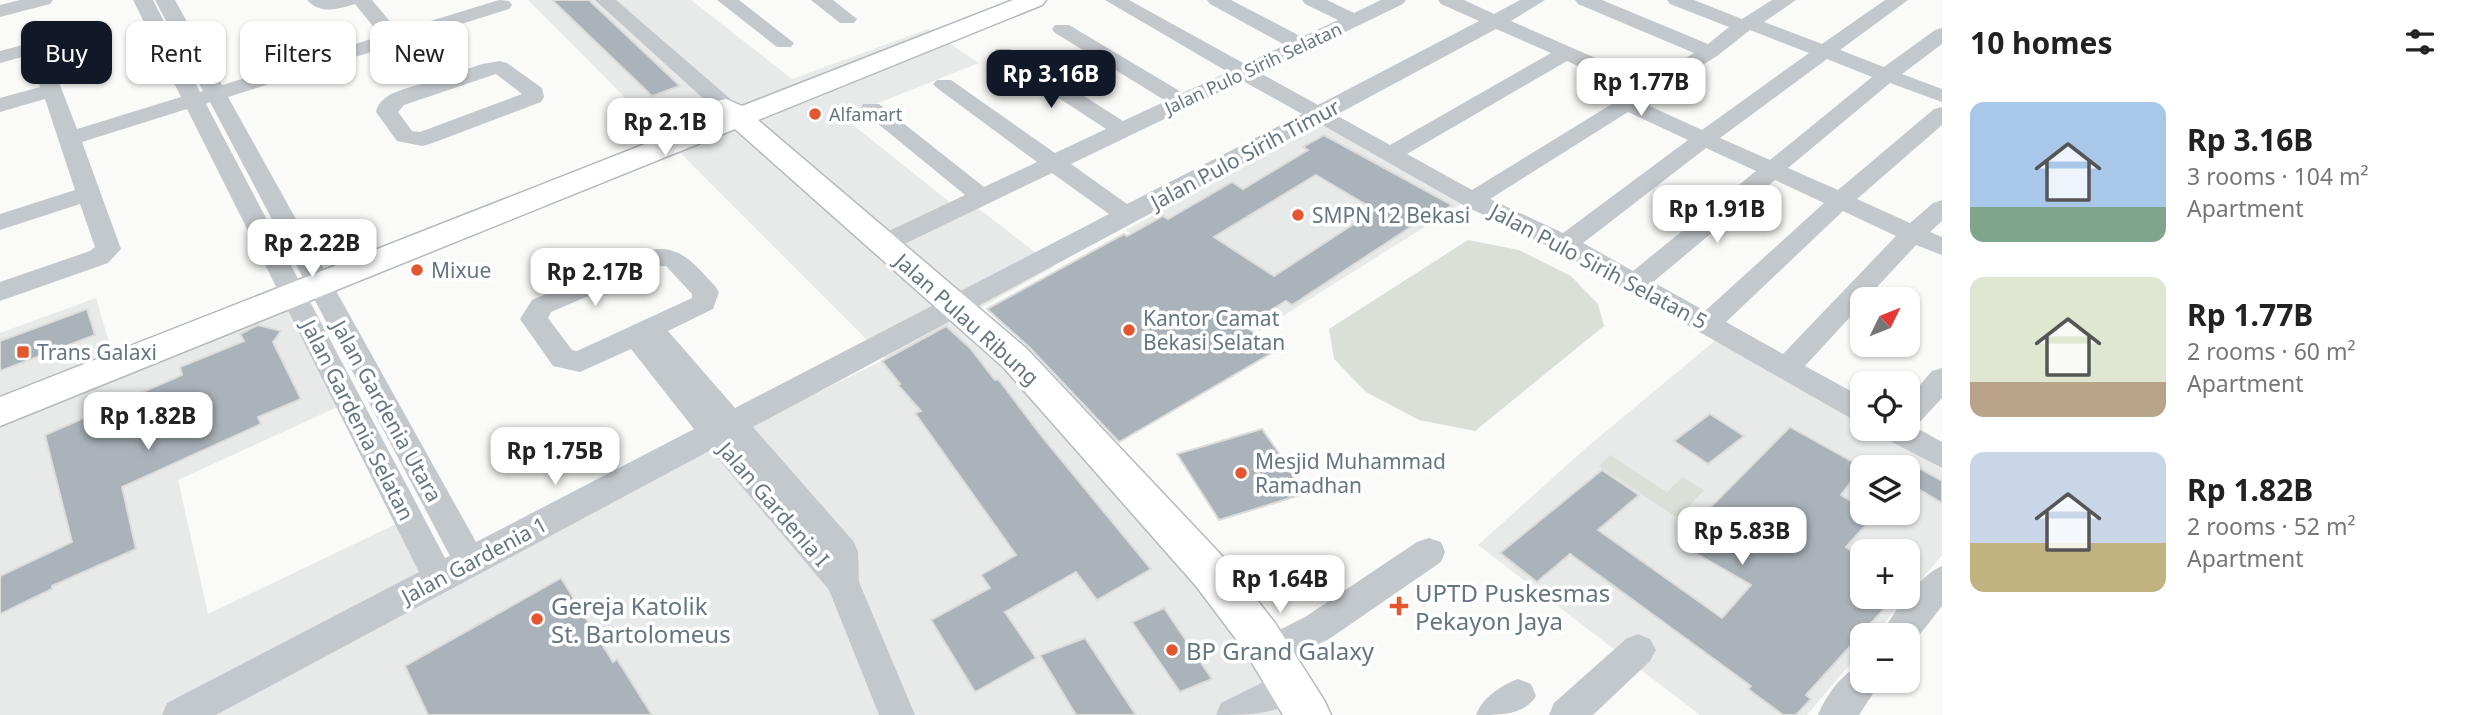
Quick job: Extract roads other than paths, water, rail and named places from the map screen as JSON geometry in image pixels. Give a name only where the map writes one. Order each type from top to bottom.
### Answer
[{"type":"main road","points":[[796,88],[1002,0]]},
{"type":"main road","points":[[0,412],[196,324],[301,282],[732,112],[1034,0]]},
{"type":"main road","name":"Jalan Pulau Ribung","points":[[732,112],[1015,358],[1211,573],[1270,652],[1299,701]]},
{"type":"main road","points":[[0,390],[196,324]]},
{"type":"street","points":[[0,11],[43,0]]},
{"type":"street","name":"Jalan Gardenia Selatan","points":[[143,0],[204,97],[301,282],[342,384],[439,579]]},
{"type":"street","points":[[165,0],[204,97]]},
{"type":"street","points":[[317,0],[325,5],[348,0]]},
{"type":"street","points":[[362,0],[386,21]]},
{"type":"street","points":[[383,0],[395,21]]},
{"type":"street","name":"Jalan Pulau Ribung","points":[[605,0],[732,112]]},
{"type":"street","points":[[727,0],[784,43]]},
{"type":"street","points":[[821,0],[847,19]]},
{"type":"street","name":"Jalan Pulo Sirih Selatan 5","points":[[1115,0],[1472,200],[1565,244],[1850,404]]},
{"type":"street","points":[[1217,0],[1301,45]]},
{"type":"street","points":[[1312,0],[1353,20]]},
{"type":"street","name":"Jalan Pulo Sirih Selatan","points":[[883,244],[1396,0]]},
{"type":"street","points":[[1448,0],[1647,89]]},
{"type":"street","name":"Jalan Pulo Sirih Timur","points":[[954,306],[1535,0]]},
{"type":"street","points":[[1585,0],[1710,52]]},
{"type":"street","points":[[1677,0],[1824,51],[1942,96]]},
{"type":"street","points":[[1565,244],[1824,51],[1898,0]]},
{"type":"street","points":[[1472,200],[1710,52],[1771,3]]},
{"type":"street","points":[[451,21],[502,5]]},
{"type":"street","points":[[1062,29],[1182,102]]},
{"type":"street","points":[[1635,283],[1888,75],[1942,34]]},
{"type":"street","points":[[69,138],[370,46]]},
{"type":"street","points":[[0,57],[30,49],[38,50],[50,91],[108,249],[99,257],[0,292]]},
{"type":"street","points":[[1390,154],[1566,52]]},
{"type":"street","points":[[1003,53],[1122,130]]},
{"type":"street","points":[[500,67],[534,96],[430,137],[415,139],[405,136],[387,112],[388,106],[396,100],[449,81],[500,67]]},
{"type":"street","points":[[944,84],[1128,216]]},
{"type":"street","points":[[0,105],[50,91]]},
{"type":"street","points":[[1625,103],[1942,247]]},
{"type":"street","points":[[871,109],[982,197]]},
{"type":"street","points":[[1708,323],[1840,201],[1942,114]]},
{"type":"street","points":[[0,222],[88,194]]},
{"type":"street","points":[[1787,368],[1912,234],[1942,208]]},
{"type":"street","points":[[655,257],[673,258],[706,292],[704,303],[644,333],[580,362],[571,363],[563,359],[534,319],[541,306],[655,257]]},
{"type":"street","name":"Jalan Gardenia Utara","points":[[301,282],[470,562]]},
{"type":"street","name":"Jalan Gardenia 1","points":[[180,715],[954,306]]},
{"type":"street","name":"Jalan Gardenia I","points":[[644,333],[842,582],[897,715]]},
{"type":"street","points":[[1920,403],[1942,378]]},
{"type":"street","points":[[1920,441],[1942,456]]},
{"type":"street","points":[[1270,652],[1317,628],[1429,552]]},
{"type":"street","points":[[1908,623],[1942,580]]},
{"type":"street","points":[[1567,715],[1638,650]]},
{"type":"street","points":[[1836,715],[1853,693]]},
{"type":"street","points":[[1234,715],[1299,701]]},
{"type":"place","name":"Alfamart","points":[[815,114]]},
{"type":"place","name":"SMPN 12 Bekasi","points":[[1298,215]]},
{"type":"place","name":"Mixue","points":[[417,270]]},
{"type":"place","name":"Kantor Camat Bekasi Selatan","points":[[1129,330]]},
{"type":"place","name":"Trans Galaxi","points":[[23,352]]},
{"type":"place","name":"Mesjid Muhammad Ramadhan","points":[[1241,473]]},
{"type":"place","name":"UPTD Puskesmas Pekayon Jaya","points":[[1399,606]]},
{"type":"place","name":"Gereja Katolik St. Bartolomeus","points":[[537,619]]},
{"type":"place","name":"BP Grand Galaxy","points":[[1172,650]]}]
